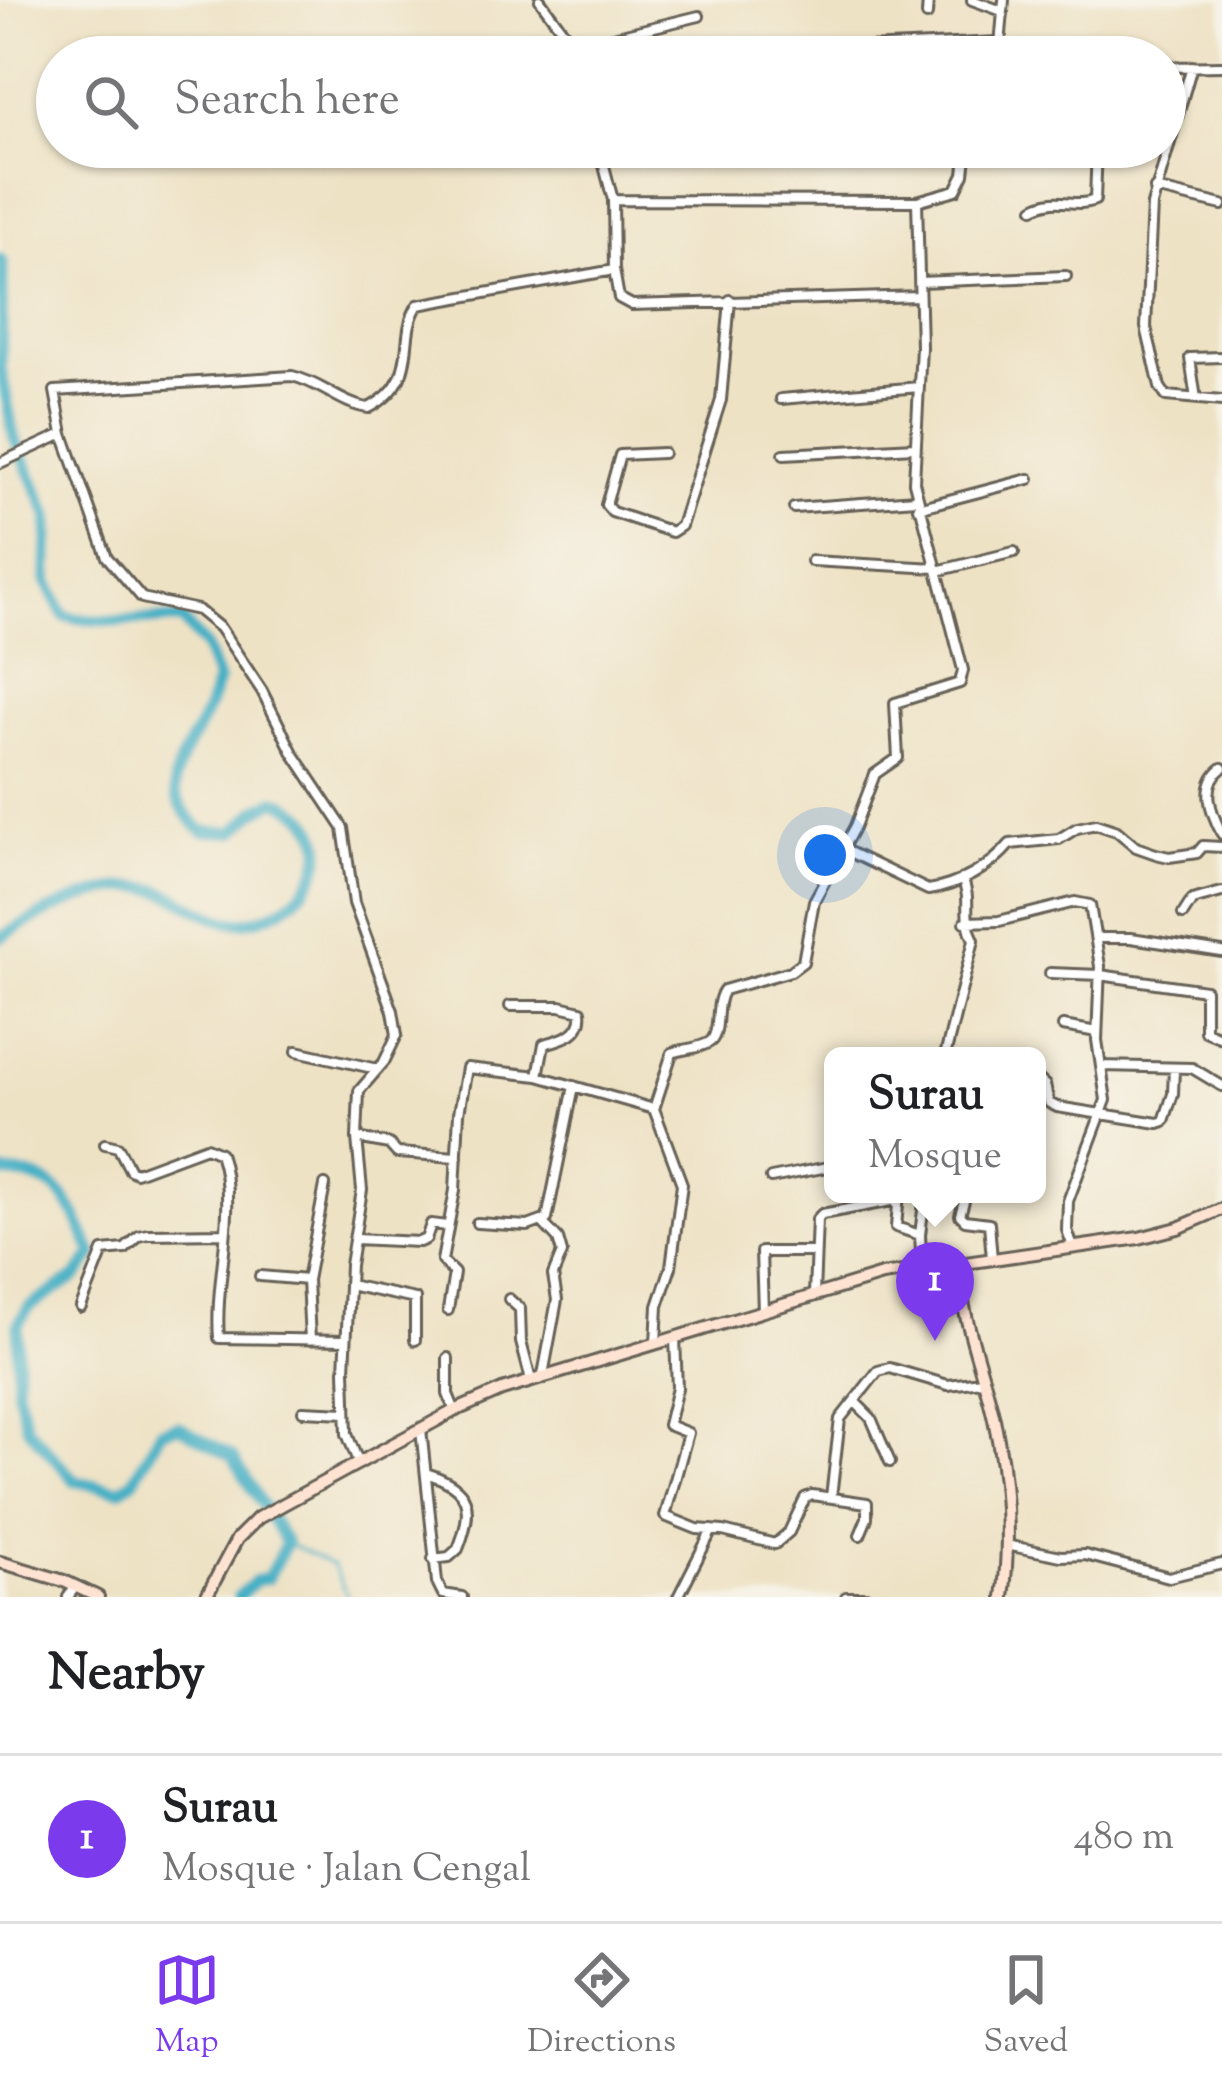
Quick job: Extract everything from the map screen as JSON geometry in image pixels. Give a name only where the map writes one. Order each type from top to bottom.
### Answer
[{"type":"main road","points":[[206,1597],[237,1539],[258,1518],[455,1411],[543,1375],[922,1268],[1164,1233],[1222,1209]]},
{"type":"main road","points":[[958,1263],[961,1301],[994,1420],[1006,1545],[1003,1597]]},
{"type":"main road","points":[[0,1562],[72,1592],[98,1597]]},
{"type":"street","points":[[540,0],[563,36]]},
{"type":"street","points":[[927,15],[928,0]]},
{"type":"street","points":[[971,0],[1003,5],[1000,36]]},
{"type":"street","points":[[617,36],[698,16]]},
{"type":"street","points":[[1186,66],[1222,65]]},
{"type":"street","points":[[1186,93],[1192,66]]},
{"type":"street","points":[[605,168],[613,200],[614,270],[619,298],[627,305],[920,296]]},
{"type":"street","points":[[613,200],[917,201],[956,190],[965,168]]},
{"type":"street","points":[[1034,208],[1049,200],[1094,201],[1095,168]]},
{"type":"street","points":[[1162,168],[1155,189],[1147,336],[1163,393],[1170,398],[1222,401]]},
{"type":"street","points":[[1155,189],[1222,205]]},
{"type":"street","points":[[656,1343],[658,1306],[671,1268],[682,1184],[653,1109],[672,1054],[713,1038],[717,999],[724,990],[800,968],[814,901],[843,849],[875,774],[898,758],[895,703],[956,687],[962,677],[917,504],[917,201]]},
{"type":"street","points":[[360,1465],[346,1434],[346,1340],[362,1190],[357,1138],[360,1087],[378,1070],[397,1035],[354,903],[341,821],[293,754],[262,691],[220,628],[198,610],[142,598],[113,566],[63,434],[55,392],[292,376],[316,382],[369,408],[391,390],[406,362],[412,314],[418,305],[614,270]]},
{"type":"street","points":[[919,282],[1066,276]]},
{"type":"street","points":[[663,453],[616,458],[606,505],[612,512],[672,532],[681,526],[721,400],[730,300]]},
{"type":"street","points":[[1196,399],[1190,358],[1222,357]]},
{"type":"street","points":[[782,399],[919,387]]},
{"type":"street","points":[[5,460],[63,434]]},
{"type":"street","points":[[784,454],[915,447]]},
{"type":"street","points":[[794,508],[917,504],[1029,479]]},
{"type":"street","points":[[812,561],[937,570],[1013,552]]},
{"type":"street","points":[[1222,768],[1215,771],[1209,792],[1213,818],[1222,834]]},
{"type":"street","points":[[843,849],[922,889],[934,890],[998,859],[1010,844],[1059,839],[1089,824],[1109,827],[1136,847],[1168,857],[1197,854],[1203,846],[1222,847]]},
{"type":"street","points":[[947,1047],[974,940],[965,922],[962,879]]},
{"type":"street","points":[[1183,914],[1192,900],[1222,892]]},
{"type":"street","points":[[965,922],[999,921],[1086,902],[1097,938],[1097,1032],[1106,1100],[1068,1201],[1072,1247]]},
{"type":"street","points":[[1097,938],[1131,938],[1222,952]]},
{"type":"street","points":[[1050,973],[1205,990],[1205,1031],[1222,1038]]},
{"type":"street","points":[[510,1006],[580,1011],[581,1023],[574,1032],[544,1044],[538,1076]]},
{"type":"street","points":[[1063,1026],[1097,1032]]},
{"type":"street","points":[[297,1051],[378,1070]]},
{"type":"street","points":[[1101,1066],[1192,1068],[1222,1086]]},
{"type":"street","points":[[448,1310],[454,1273],[442,1261],[466,1068],[538,1076],[653,1109]]},
{"type":"street","points":[[1046,1085],[1053,1106],[1162,1122],[1173,1094],[1174,1068]]},
{"type":"street","points":[[477,1223],[516,1227],[547,1219],[574,1086]]},
{"type":"street","points":[[357,1138],[389,1144],[397,1153],[457,1157]]},
{"type":"street","points":[[105,1144],[118,1148],[136,1173],[206,1148],[218,1150],[226,1185],[217,1289],[219,1338],[346,1340]]},
{"type":"street","points":[[771,1178],[824,1168]]},
{"type":"street","points":[[310,1340],[307,1280],[325,1185]]},
{"type":"street","points":[[814,1296],[817,1219],[871,1203]]},
{"type":"street","points":[[898,1203],[896,1227],[920,1235]]},
{"type":"street","points":[[922,1268],[924,1203]]},
{"type":"street","points":[[963,1203],[960,1215],[965,1220],[989,1223],[992,1259]]},
{"type":"street","points":[[543,1223],[558,1239],[562,1252],[554,1275],[557,1295],[543,1375]]},
{"type":"street","points":[[355,1239],[418,1242],[426,1239],[431,1224],[447,1226]]},
{"type":"street","points":[[81,1307],[104,1251],[130,1247],[143,1235],[224,1233]]},
{"type":"street","points":[[763,1313],[760,1252],[814,1252]]},
{"type":"street","points":[[260,1276],[307,1280]]},
{"type":"street","points":[[349,1286],[415,1299],[415,1340]]},
{"type":"street","points":[[509,1299],[520,1309],[521,1342],[530,1380]]},
{"type":"street","points":[[676,1338],[677,1388],[668,1425],[688,1433],[665,1516],[778,1543],[789,1532],[805,1498],[831,1497],[867,1503],[868,1518],[860,1535]]},
{"type":"street","points":[[448,1358],[448,1394],[455,1411]]},
{"type":"street","points":[[831,1497],[841,1419],[878,1371],[886,1367],[948,1385],[982,1381]]},
{"type":"street","points":[[856,1403],[871,1418],[890,1462]]},
{"type":"street","points":[[303,1411],[346,1413]]},
{"type":"street","points":[[421,1429],[433,1559],[441,1592],[462,1597]]},
{"type":"street","points":[[426,1472],[457,1485],[465,1500],[458,1550],[433,1559]]},
{"type":"street","points":[[678,1597],[712,1530]]},
{"type":"street","points":[[1006,1545],[1061,1556],[1085,1555],[1173,1578],[1222,1564]]},
{"type":"street","points":[[846,1597],[866,1597]]},
{"type":"waterway","points":[[0,259],[1,368],[14,437],[49,516],[47,581],[64,616],[182,620],[205,646],[218,681],[178,768],[175,791],[180,803],[202,831],[234,832],[276,800],[301,814],[316,831],[320,850],[317,869],[290,903],[245,922],[212,916],[158,890],[139,887],[97,893],[0,938]]},
{"type":"waterway","points":[[0,1173],[38,1179],[62,1195],[93,1254],[77,1276],[29,1307],[18,1324],[17,1390],[27,1427],[75,1481],[120,1490],[133,1481],[161,1431],[178,1426],[233,1457],[286,1543],[268,1578],[255,1581],[238,1597]]},
{"type":"waterway","points":[[286,1543],[333,1566],[348,1597]]},
{"type":"place","name":"Surau","points":[[935,1341]]}]
